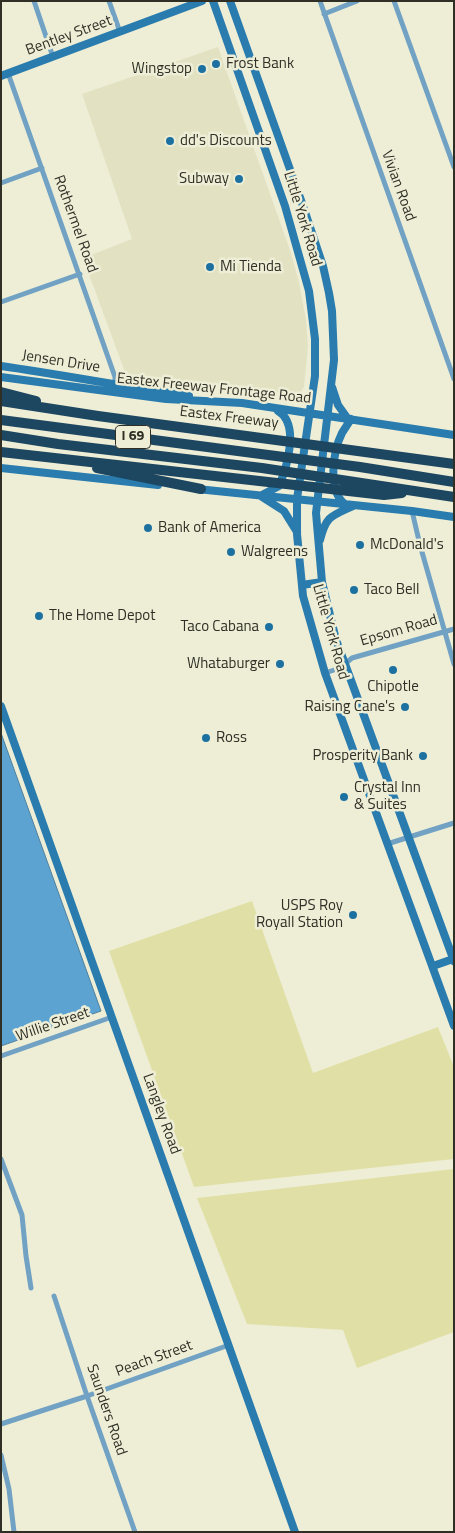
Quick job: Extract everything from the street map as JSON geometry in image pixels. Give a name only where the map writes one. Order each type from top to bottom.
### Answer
[{"type":"highway","points":[[1,392],[98,416]]},
{"type":"highway","name":"Eastex Freeway","points":[[1,401],[454,464]]},
{"type":"highway","name":"I 69","points":[[1,420],[360,467],[454,482]]},
{"type":"highway","name":"I 69","points":[[1,434],[68,445],[262,468],[356,487],[413,491],[454,497]]},
{"type":"highway","points":[[1,446],[130,476],[201,489]]},
{"type":"highway","points":[[1,452],[260,481],[356,487]]},
{"type":"main road","name":"Bentley Street","points":[[5,74],[202,1]]},
{"type":"main road","name":"Little York Road","points":[[213,1],[285,206],[304,269],[312,313],[316,361],[315,376],[297,499],[297,534],[302,586],[325,673],[454,1026]]},
{"type":"main road","name":"Little York Road","points":[[230,1],[323,266],[332,311],[334,360],[316,513],[322,582],[336,640],[453,960]]},
{"type":"main road","points":[[285,206],[302,203]]},
{"type":"main road","name":"Jensen Drive","points":[[1,366],[235,403]]},
{"type":"main road","name":"Eastex Freeway Frontage Road","points":[[1,377],[166,399],[235,403],[454,435]]},
{"type":"main road","points":[[331,384],[338,405],[350,419],[339,441],[334,469],[336,494],[339,500],[345,504]]},
{"type":"main road","points":[[260,496],[279,486],[286,465],[290,429],[284,414],[275,409]]},
{"type":"main road","points":[[1,468],[454,517]]},
{"type":"main road","points":[[260,496],[284,512],[297,534]]},
{"type":"main road","points":[[319,547],[324,525],[330,518],[354,505]]},
{"type":"main road","points":[[302,586],[322,582]]},
{"type":"main road","name":"Langley Road","points":[[1,706],[295,1532]]},
{"type":"main road","points":[[432,966],[453,960]]},
{"type":"street","points":[[34,1],[53,56]]},
{"type":"street","points":[[109,1],[120,32]]},
{"type":"street","name":"Vivian Road","points":[[320,1],[454,380]]},
{"type":"street","points":[[324,14],[357,1]]},
{"type":"street","points":[[394,1],[454,167]]},
{"type":"street","name":"Rothermel Road","points":[[5,74],[42,168],[80,274],[115,377],[115,385]]},
{"type":"street","points":[[1,183],[42,168]]},
{"type":"street","points":[[1,302],[80,274]]},
{"type":"street","points":[[412,511],[454,664]]},
{"type":"street","name":"Epsom Road","points":[[325,673],[340,668],[352,658],[454,629]]},
{"type":"street","points":[[387,844],[454,823]]},
{"type":"street","name":"Willie Street","points":[[1,1056],[112,1017]]},
{"type":"street","points":[[1,1159],[22,1215],[31,1288]]},
{"type":"street","name":"Saunders Road","points":[[54,1296],[135,1532]]},
{"type":"street","name":"Peach Street","points":[[1,1424],[87,1396],[229,1345]]},
{"type":"street","points":[[1,1455],[9,1489],[14,1532]]},
{"type":"shaded area","points":[[218,47],[291,253],[299,282],[306,320],[308,346],[304,387],[299,395],[126,375],[83,258],[132,239],[82,94]]},
{"type":"green space","points":[[252,901],[313,1073],[438,1027],[454,1067],[454,1159],[194,1187],[109,951]]},
{"type":"green space","points":[[454,1169],[454,1332],[357,1368],[343,1330],[247,1324],[197,1198]]},
{"type":"water","points":[[1,733],[101,1011],[1,1046]]},
{"type":"place","name":"Frost Bank","points":[[216,64]]},
{"type":"place","name":"Wingstop","points":[[202,69]]},
{"type":"place","name":"dd's Discounts","points":[[170,141]]},
{"type":"place","name":"Subway","points":[[239,179]]},
{"type":"place","name":"Mi Tienda","points":[[210,267]]},
{"type":"place","name":"Bank of America","points":[[148,528]]},
{"type":"place","name":"McDonald's","points":[[360,545]]},
{"type":"place","name":"Walgreens","points":[[231,552]]},
{"type":"place","name":"Taco Bell","points":[[354,590]]},
{"type":"place","name":"The Home Depot","points":[[39,616]]},
{"type":"place","name":"Taco Cabana","points":[[269,627]]},
{"type":"place","name":"Whataburger","points":[[280,664]]},
{"type":"place","name":"Chipotle","points":[[393,670]]},
{"type":"place","name":"Raising Cane's","points":[[405,707]]},
{"type":"place","name":"Ross","points":[[206,738]]},
{"type":"place","name":"Prosperity Bank","points":[[423,756]]},
{"type":"place","name":"Crystal Inn & Suites","points":[[344,797]]},
{"type":"place","name":"USPS Roy Royall Station","points":[[353,915]]}]
